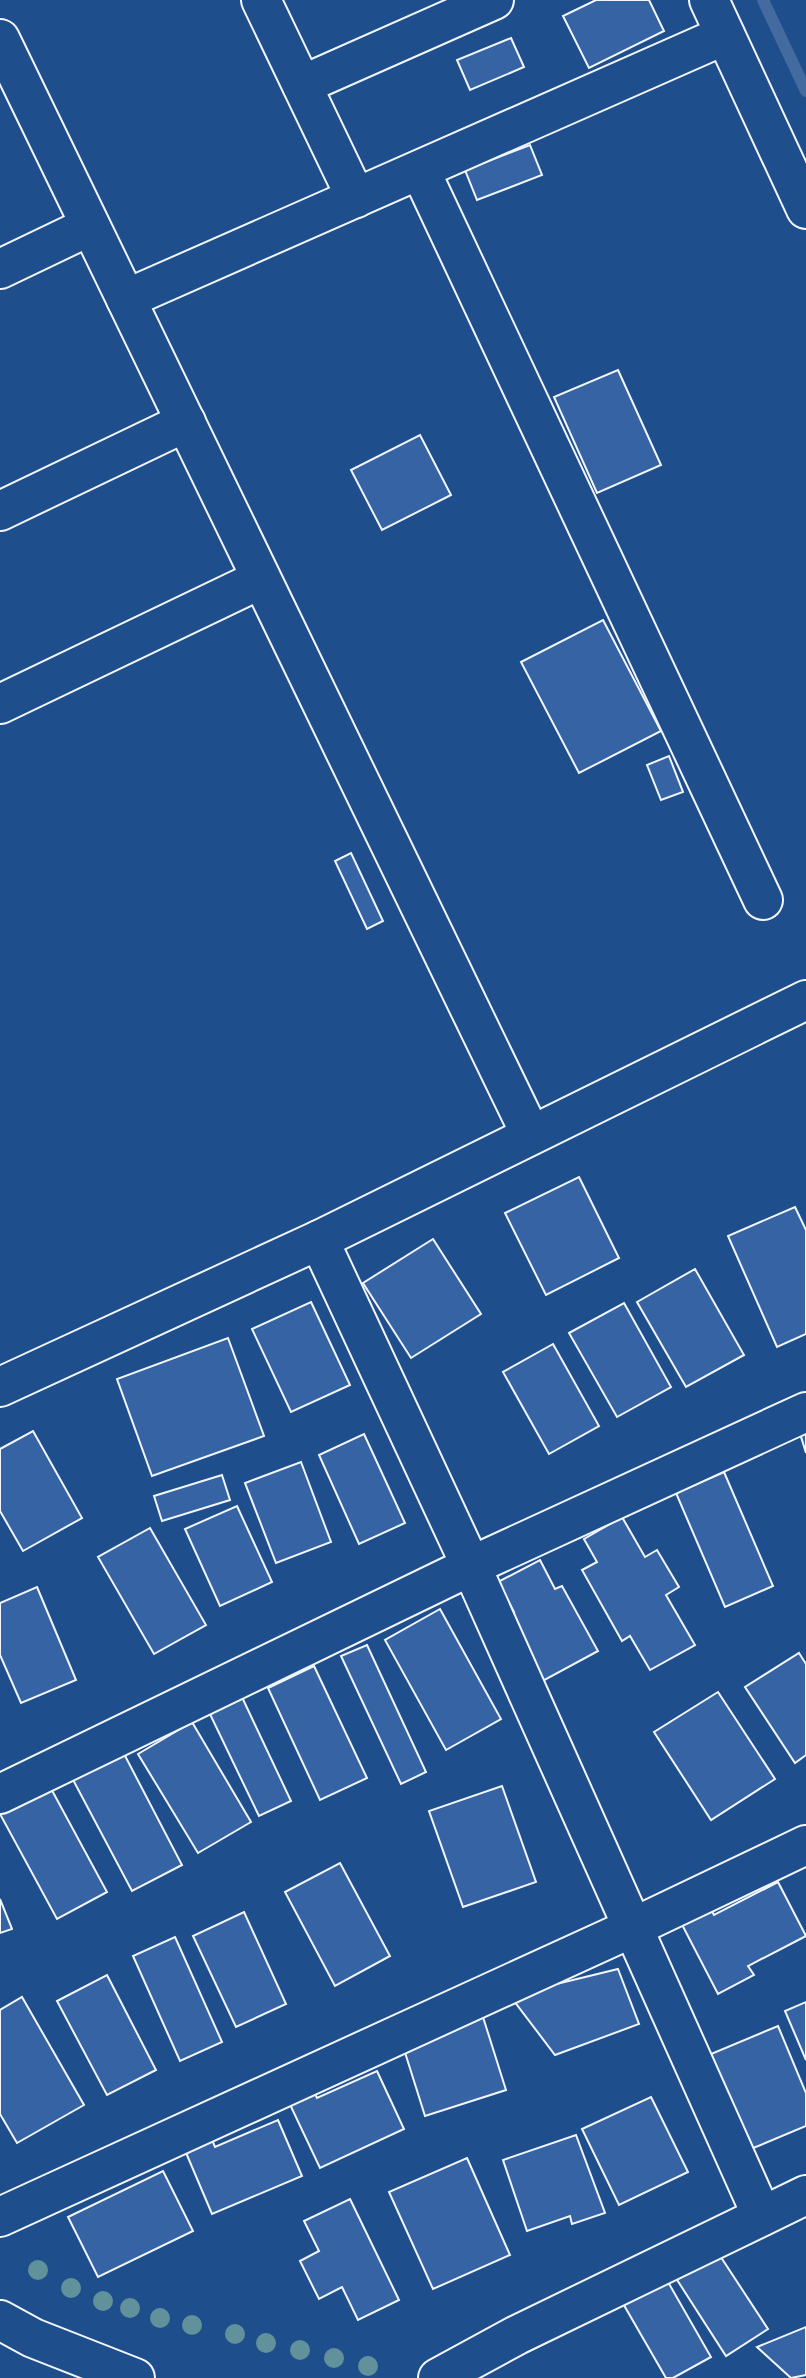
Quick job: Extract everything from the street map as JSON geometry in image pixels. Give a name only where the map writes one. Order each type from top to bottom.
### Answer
[{"type":"street","points":[[261,0],[356,198]]},
{"type":"street","points":[[302,85],[494,0]]},
{"type":"street","points":[[709,0],[806,209]]},
{"type":"street","points":[[126,299],[725,35]]},
{"type":"street","points":[[0,39],[531,1135]]},
{"type":"street","points":[[420,170],[763,900]]},
{"type":"street","points":[[0,269],[90,226]]},
{"type":"street","points":[[0,511],[186,422]]},
{"type":"street","points":[[0,704],[261,579]]},
{"type":"street","points":[[0,1387],[319,1240],[806,1000]]},
{"type":"street","points":[[319,1240],[471,1566],[762,2216]]},
{"type":"street","points":[[0,1794],[471,1566],[806,1412]]},
{"type":"street","points":[[0,2217],[634,1927],[806,1845]]},
{"type":"street","points":[[438,2378],[517,2335],[806,2194]]},
{"type":"street","points":[[0,2320],[33,2338],[135,2378]]},
{"type":"building","points":[[596,0],[649,0],[664,31],[589,68],[563,16]]},
{"type":"building","points":[[511,38],[524,67],[470,90],[457,60]]},
{"type":"building","points":[[530,145],[542,175],[477,200],[465,170]]},
{"type":"building","points":[[618,370],[661,465],[597,493],[554,397]]},
{"type":"building","points":[[420,435],[451,495],[382,530],[351,470]]},
{"type":"building","points":[[603,620],[661,731],[579,773],[521,662]]},
{"type":"building","points":[[669,756],[683,792],[661,800],[647,765]]},
{"type":"building","points":[[351,853],[383,921],[367,929],[335,861]]},
{"type":"building","points":[[579,1177],[619,1258],[546,1295],[505,1213]]},
{"type":"building","points":[[795,1207],[806,1230],[806,1334],[777,1347],[728,1236]]},
{"type":"building","points":[[433,1239],[481,1314],[411,1358],[363,1283]]},
{"type":"building","points":[[695,1269],[744,1355],[686,1387],[637,1302]]},
{"type":"building","points":[[311,1302],[350,1385],[291,1412],[252,1329]]},
{"type":"building","points":[[624,1303],[671,1387],[617,1417],[569,1333]]},
{"type":"building","points":[[228,1338],[264,1436],[152,1476],[117,1379]]},
{"type":"building","points":[[553,1344],[599,1426],[549,1454],[503,1372]]},
{"type":"building","points":[[806,1424],[806,1453],[798,1427]]},
{"type":"building","points":[[33,1431],[82,1518],[23,1551],[0,1511],[0,1449]]},
{"type":"building","points":[[364,1434],[405,1523],[359,1544],[319,1455]]},
{"type":"building","points":[[301,1462],[331,1542],[276,1563],[245,1483]]},
{"type":"building","points":[[724,1472],[773,1586],[725,1607],[676,1493]]},
{"type":"building","points":[[222,1475],[230,1500],[162,1521],[154,1496]]},
{"type":"building","points":[[237,1506],[272,1582],[220,1606],[185,1529]]},
{"type":"building","points":[[622,1517],[645,1557],[657,1550],[679,1587],[666,1595],[695,1645],[650,1670],[630,1636],[622,1641],[582,1570],[597,1562],[584,1539]]},
{"type":"building","points":[[150,1528],[206,1625],[154,1654],[98,1557]]},
{"type":"building","points":[[540,1560],[555,1589],[562,1586],[598,1651],[539,1683],[504,1617],[514,1612],[498,1582]]},
{"type":"building","points":[[37,1587],[76,1680],[21,1703],[0,1655],[0,1603]]},
{"type":"building","points":[[440,1609],[501,1719],[446,1750],[385,1640]]},
{"type":"building","points":[[367,1645],[426,1772],[401,1784],[341,1656]]},
{"type":"building","points":[[799,1653],[806,1664],[806,1755],[795,1763],[745,1687]]},
{"type":"building","points":[[314,1666],[367,1778],[320,1800],[268,1688]]},
{"type":"building","points":[[718,1692],[775,1779],[711,1820],[654,1732]]},
{"type":"building","points":[[241,1695],[291,1801],[259,1816],[208,1710]]},
{"type":"building","points":[[192,1722],[251,1822],[198,1853],[138,1754]]},
{"type":"building","points":[[122,1750],[182,1865],[132,1891],[71,1776]]},
{"type":"building","points":[[48,1783],[107,1892],[57,1919],[0,1814],[0,1808]]},
{"type":"building","points":[[502,1786],[536,1882],[463,1907],[429,1811]]},
{"type":"building","points":[[340,1863],[390,1956],[335,1986],[285,1892]]},
{"type":"building","points":[[778,1882],[806,1936],[748,1966],[754,1975],[718,1994],[677,1915],[706,1900],[714,1915]]},
{"type":"building","points":[[0,1899],[12,1929],[0,1933]]},
{"type":"building","points":[[244,1912],[286,2004],[236,2027],[193,1936]]},
{"type":"building","points":[[175,1937],[222,2042],[180,2061],[133,1956]]},
{"type":"building","points":[[618,1969],[639,2024],[555,2055],[498,1980],[532,1990]]},
{"type":"building","points":[[107,1975],[156,2070],[107,2095],[57,2001]]},
{"type":"building","points":[[22,1997],[84,2105],[17,2143],[0,2114],[0,2010]]},
{"type":"building","points":[[806,2002],[806,2060],[785,2011]]},
{"type":"building","points":[[483,2017],[506,2090],[425,2116],[402,2043]]},
{"type":"building","points":[[778,2026],[806,2093],[806,2126],[751,2149],[711,2054]]},
{"type":"building","points":[[377,2071],[404,2129],[320,2168],[285,2094],[309,2082],[317,2098]]},
{"type":"building","points":[[651,2097],[688,2172],[619,2205],[582,2129]]},
{"type":"building","points":[[278,2120],[302,2176],[212,2214],[181,2141],[208,2130],[215,2147]]},
{"type":"building","points":[[576,2135],[605,2213],[572,2224],[570,2216],[527,2231],[503,2160]]},
{"type":"building","points":[[467,2158],[510,2255],[433,2289],[389,2192]]},
{"type":"building","points":[[163,2171],[193,2231],[98,2277],[68,2217]]},
{"type":"building","points":[[350,2199],[399,2300],[358,2320],[342,2287],[319,2299],[300,2261],[319,2251],[304,2221]]},
{"type":"building","points":[[713,2245],[768,2329],[726,2356],[672,2272]]},
{"type":"building","points":[[664,2275],[711,2357],[673,2378],[666,2378],[621,2300]]},
{"type":"building","points":[[806,2327],[806,2375],[791,2378],[757,2347]]},
{"type":"waterway","points":[[763,0],[806,91]]}]
